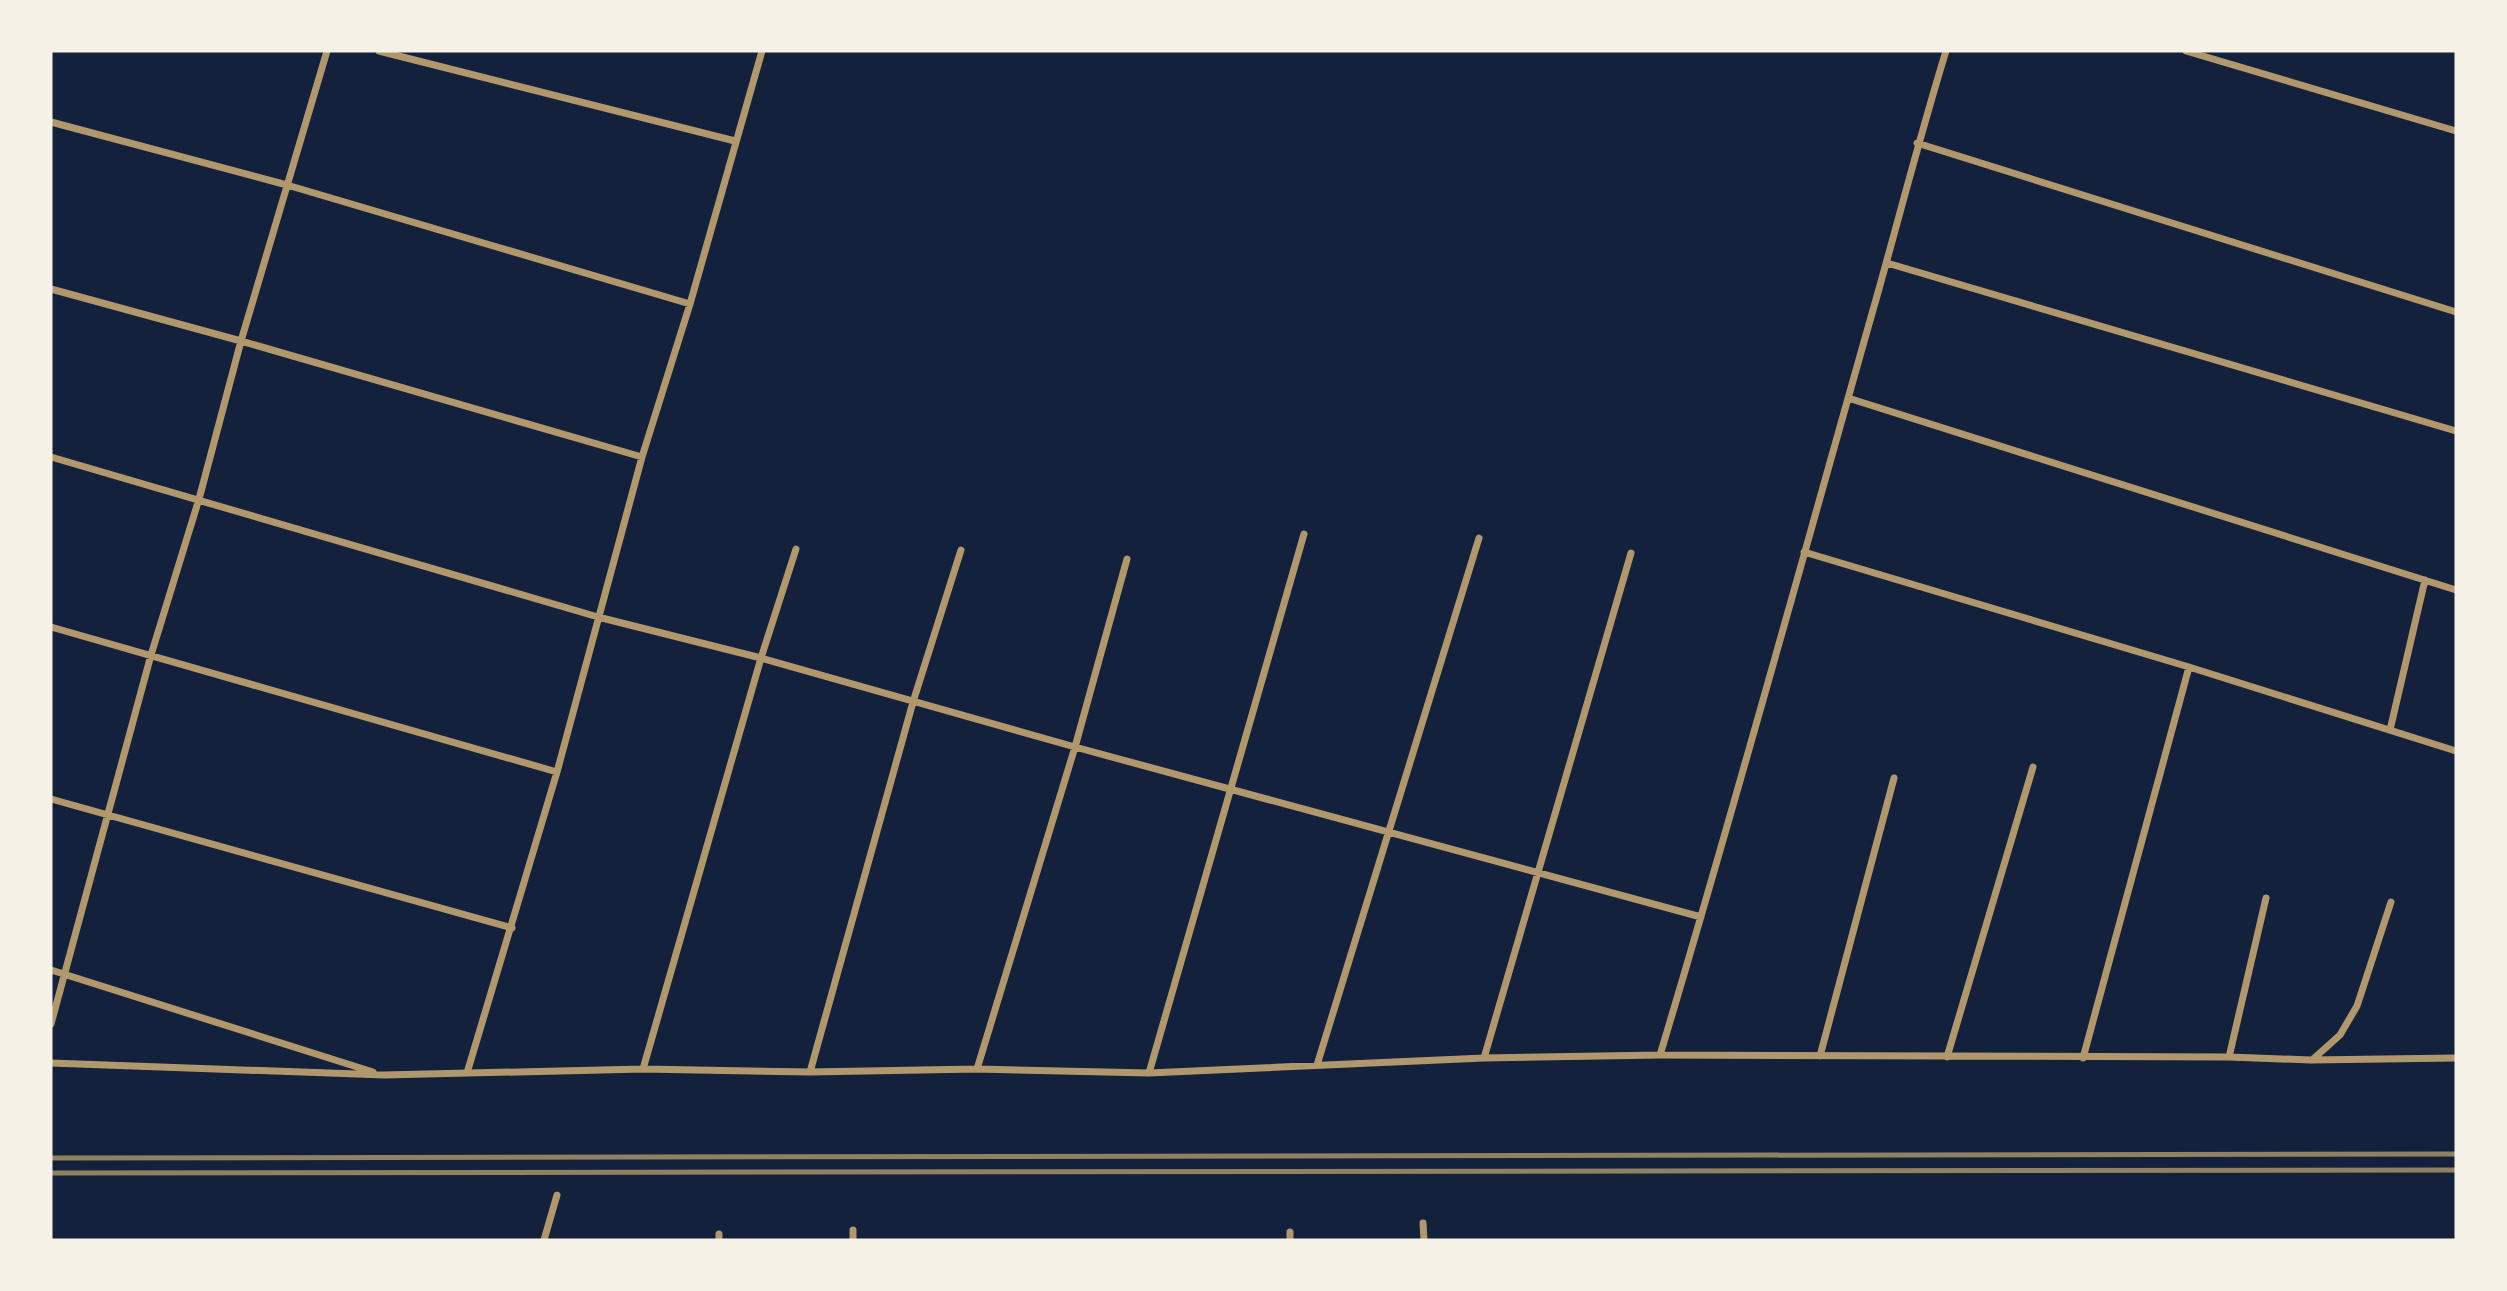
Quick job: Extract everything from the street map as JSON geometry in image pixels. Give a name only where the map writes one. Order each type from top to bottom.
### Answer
[{"type":"street","points":[[51,1024],[150,655],[199,499],[327,51]]},
{"type":"street","points":[[379,51],[735,141]]},
{"type":"street","points":[[467,1073],[512,929],[642,457],[690,304],[762,51]]},
{"type":"street","points":[[1660,1055],[1848,398],[1917,143],[1946,51]]},
{"type":"street","points":[[2186,51],[2456,131]]},
{"type":"street","points":[[51,122],[287,185],[690,304]]},
{"type":"street","points":[[1917,143],[2456,312]]},
{"type":"street","points":[[1886,263],[2456,431]]},
{"type":"street","points":[[51,289],[242,341],[642,457]]},
{"type":"street","points":[[1848,398],[2456,590]]},
{"type":"street","points":[[51,457],[598,617],[761,658],[1701,918]]},
{"type":"street","points":[[1149,1073],[1304,534]]},
{"type":"street","points":[[1317,1065],[1479,538]]},
{"type":"street","points":[[643,1069],[761,658],[796,549]]},
{"type":"street","points":[[810,1072],[913,702],[961,550]]},
{"type":"street","points":[[1804,552],[2189,667],[2456,751]]},
{"type":"street","points":[[1484,1058],[1631,553]]},
{"type":"street","points":[[977,1069],[1075,747],[1127,559]]},
{"type":"street","points":[[2390,730],[2425,580]]},
{"type":"street","points":[[51,627],[557,772]]},
{"type":"street","points":[[2083,1058],[2189,667]]},
{"type":"street","points":[[1947,1057],[2033,767]]},
{"type":"street","points":[[1820,1056],[1894,778]]},
{"type":"street","points":[[51,799],[512,929]]},
{"type":"street","points":[[2229,1057],[2266,898]]},
{"type":"street","points":[[2311,1060],[2340,1035],[2357,1006],[2391,902]]},
{"type":"street","points":[[51,970],[384,1075]]},
{"type":"street","points":[[51,1063],[384,1075],[643,1069],[810,1072],[977,1069],[1149,1073],[1484,1058],[1660,1055],[2229,1057],[2311,1060],[2456,1058]]},
{"type":"street","points":[[544,1240],[557,1195]]},
{"type":"street","points":[[1423,1223],[1424,1240]]},
{"type":"street","points":[[853,1230],[853,1240]]},
{"type":"railway","points":[[51,1158],[2456,1154]]},
{"type":"railway","points":[[51,1173],[2456,1170]]}]
